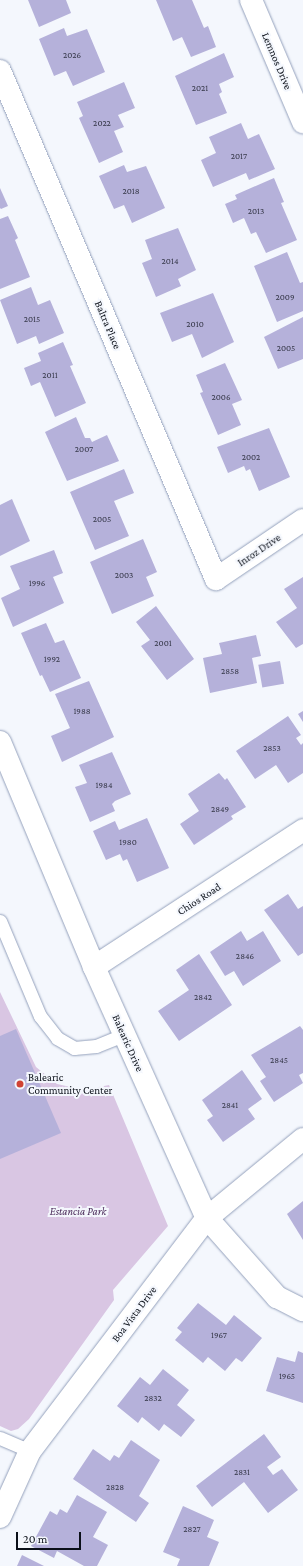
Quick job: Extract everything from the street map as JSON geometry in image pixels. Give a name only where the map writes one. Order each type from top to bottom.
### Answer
[{"type":"street","name":"Lemnos Drive","points":[[250,0],[303,122]]},
{"type":"street","name":"Baltra Place","points":[[0,71],[216,579]]},
{"type":"street","name":"Inroz Drive","points":[[216,579],[303,520]]},
{"type":"street","name":"Balearic Drive","points":[[0,742],[94,967],[207,1218],[277,1297],[303,1310]]},
{"type":"street","name":"Chios Road","points":[[94,967],[303,830]]},
{"type":"street","name":"Boa Vista Drive","points":[[0,1517],[30,1451],[207,1218],[303,1139]]},
{"type":"lane","points":[[1,929],[40,1016],[57,1038],[74,1048],[96,1046],[124,1034]]},
{"type":"lane","points":[[0,1438],[30,1451]]},
{"type":"green space","name":"Estancia Park","points":[[0,992],[36,1067],[57,1084],[84,1090],[109,1085],[168,1226],[113,1290],[114,1300],[29,1419],[18,1429],[11,1431],[0,1426]]},
{"type":"building","points":[[28,0],[66,0],[71,13],[39,27]]},
{"type":"building","points":[[156,0],[192,0],[204,28],[208,26],[216,47],[191,57],[182,37],[173,41]]},
{"type":"building","points":[[64,28],[67,36],[87,29],[105,72],[73,86],[66,71],[54,76],[39,39]]},
{"type":"building","points":[[224,53],[234,77],[219,84],[222,92],[219,94],[227,113],[196,125],[175,76]]},
{"type":"building","points":[[124,82],[135,108],[118,115],[124,127],[114,131],[123,152],[99,163],[79,118],[83,116],[77,102]]},
{"type":"building","points":[[241,123],[248,139],[259,134],[275,169],[249,180],[246,173],[213,187],[201,160],[216,153],[209,137]]},
{"type":"building","points":[[124,165],[127,172],[146,166],[165,208],[132,223],[124,205],[114,209],[99,176]]},
{"type":"building","points":[[274,178],[284,202],[281,203],[297,240],[266,253],[256,232],[251,234],[244,218],[233,223],[225,204],[237,199],[235,195]]},
{"type":"building","points":[[0,188],[8,206],[1,209],[0,208]]},
{"type":"building","points":[[8,216],[18,238],[15,240],[30,277],[0,289],[0,219]]},
{"type":"building","points":[[178,228],[196,270],[178,279],[181,286],[156,297],[142,263],[152,259],[145,240]]},
{"type":"building","points":[[287,252],[300,283],[303,282],[303,311],[277,322],[254,266]]},
{"type":"building","points":[[31,287],[38,305],[50,300],[64,333],[39,344],[36,336],[17,344],[0,300]]},
{"type":"building","points":[[213,293],[234,342],[202,358],[192,334],[172,342],[160,313]]},
{"type":"building","points":[[303,317],[303,359],[278,369],[264,337]]},
{"type":"building","points":[[63,342],[73,365],[70,366],[86,403],[55,417],[40,382],[31,386],[24,368],[41,361],[38,353]]},
{"type":"building","points":[[225,363],[242,400],[232,404],[241,425],[218,435],[200,393],[203,392],[196,375]]},
{"type":"building","points":[[76,417],[85,438],[90,438],[92,442],[107,435],[119,461],[67,481],[45,432]]},
{"type":"building","points":[[269,428],[290,477],[259,491],[250,469],[246,471],[244,466],[228,473],[217,447]]},
{"type":"building","points":[[124,469],[134,493],[114,501],[129,536],[95,550],[70,492]]},
{"type":"building","points":[[12,499],[30,541],[0,556],[0,505]]},
{"type":"building","points":[[143,539],[157,572],[146,577],[154,596],[112,614],[90,562]]},
{"type":"building","points":[[54,550],[63,573],[53,577],[64,603],[13,627],[1,598],[20,589],[10,566]]},
{"type":"building","points":[[303,577],[303,644],[296,648],[276,622],[297,608],[284,589]]},
{"type":"building","points":[[156,606],[194,659],[167,680],[141,646],[150,640],[136,622]]},
{"type":"building","points":[[46,623],[55,643],[64,640],[81,678],[50,692],[42,675],[40,676],[21,633]]},
{"type":"building","points":[[256,635],[261,656],[252,658],[257,683],[210,693],[203,658],[222,654],[219,643]]},
{"type":"building","points":[[280,661],[284,684],[262,687],[258,665]]},
{"type":"building","points":[[89,681],[114,737],[62,762],[51,736],[70,728],[55,694]]},
{"type":"building","points":[[303,711],[303,722],[298,714]]},
{"type":"building","points":[[288,716],[301,735],[296,738],[301,745],[303,743],[303,773],[288,783],[276,765],[255,779],[236,751]]},
{"type":"building","points":[[112,752],[131,794],[115,801],[112,804],[115,811],[90,822],[75,787],[87,783],[79,765]]},
{"type":"building","points":[[219,773],[225,780],[227,778],[246,807],[231,816],[233,819],[194,845],[180,824],[199,811],[188,794]]},
{"type":"building","points":[[147,818],[169,868],[137,882],[127,859],[123,861],[120,854],[106,860],[93,831],[115,821],[119,830]]},
{"type":"building","points":[[288,894],[298,909],[303,906],[303,953],[298,956],[264,910]]},
{"type":"building","points":[[241,931],[247,941],[263,931],[281,961],[243,986],[234,971],[225,976],[210,952]]},
{"type":"building","points":[[199,954],[232,1005],[179,1041],[158,1011],[189,990],[176,970]]},
{"type":"building","points":[[300,1026],[303,1030],[303,1073],[299,1075],[303,1083],[274,1102],[260,1081],[266,1077],[251,1055]]},
{"type":"building","name":"Balearic Community Center","points":[[16,1029],[61,1133],[0,1159],[0,1036]]},
{"type":"building","points":[[242,1070],[262,1099],[248,1109],[255,1119],[223,1142],[207,1120],[213,1116],[202,1100]]},
{"type":"building","points":[[303,1201],[303,1240],[287,1214]]},
{"type":"building","points":[[198,1303],[226,1325],[234,1315],[262,1338],[242,1362],[236,1358],[225,1371],[208,1357],[203,1363],[175,1340],[182,1332],[177,1328]]},
{"type":"building","points":[[298,1351],[303,1353],[303,1403],[266,1391],[277,1357],[295,1362]]},
{"type":"building","points":[[163,1369],[189,1390],[177,1405],[195,1420],[181,1437],[164,1424],[159,1431],[142,1417],[138,1423],[117,1406],[140,1377],[150,1385]]},
{"type":"building","points":[[264,1434],[281,1457],[267,1467],[273,1475],[282,1469],[298,1490],[268,1513],[244,1482],[212,1507],[196,1486]]},
{"type":"building","points":[[131,1440],[160,1460],[139,1496],[149,1503],[136,1522],[73,1479],[93,1449],[110,1461],[114,1455],[119,1458]]},
{"type":"building","points":[[77,1495],[107,1512],[93,1537],[108,1545],[97,1566],[84,1566],[57,1551],[54,1558],[31,1546],[50,1511],[57,1515],[60,1509],[67,1513]]},
{"type":"building","points":[[183,1506],[214,1520],[207,1537],[219,1542],[209,1566],[177,1566],[180,1559],[163,1552]]},
{"type":"building","points":[[22,1555],[44,1566],[17,1566]]},
{"type":"place","name":"Balearic Community Center","points":[[20,1084]]}]
